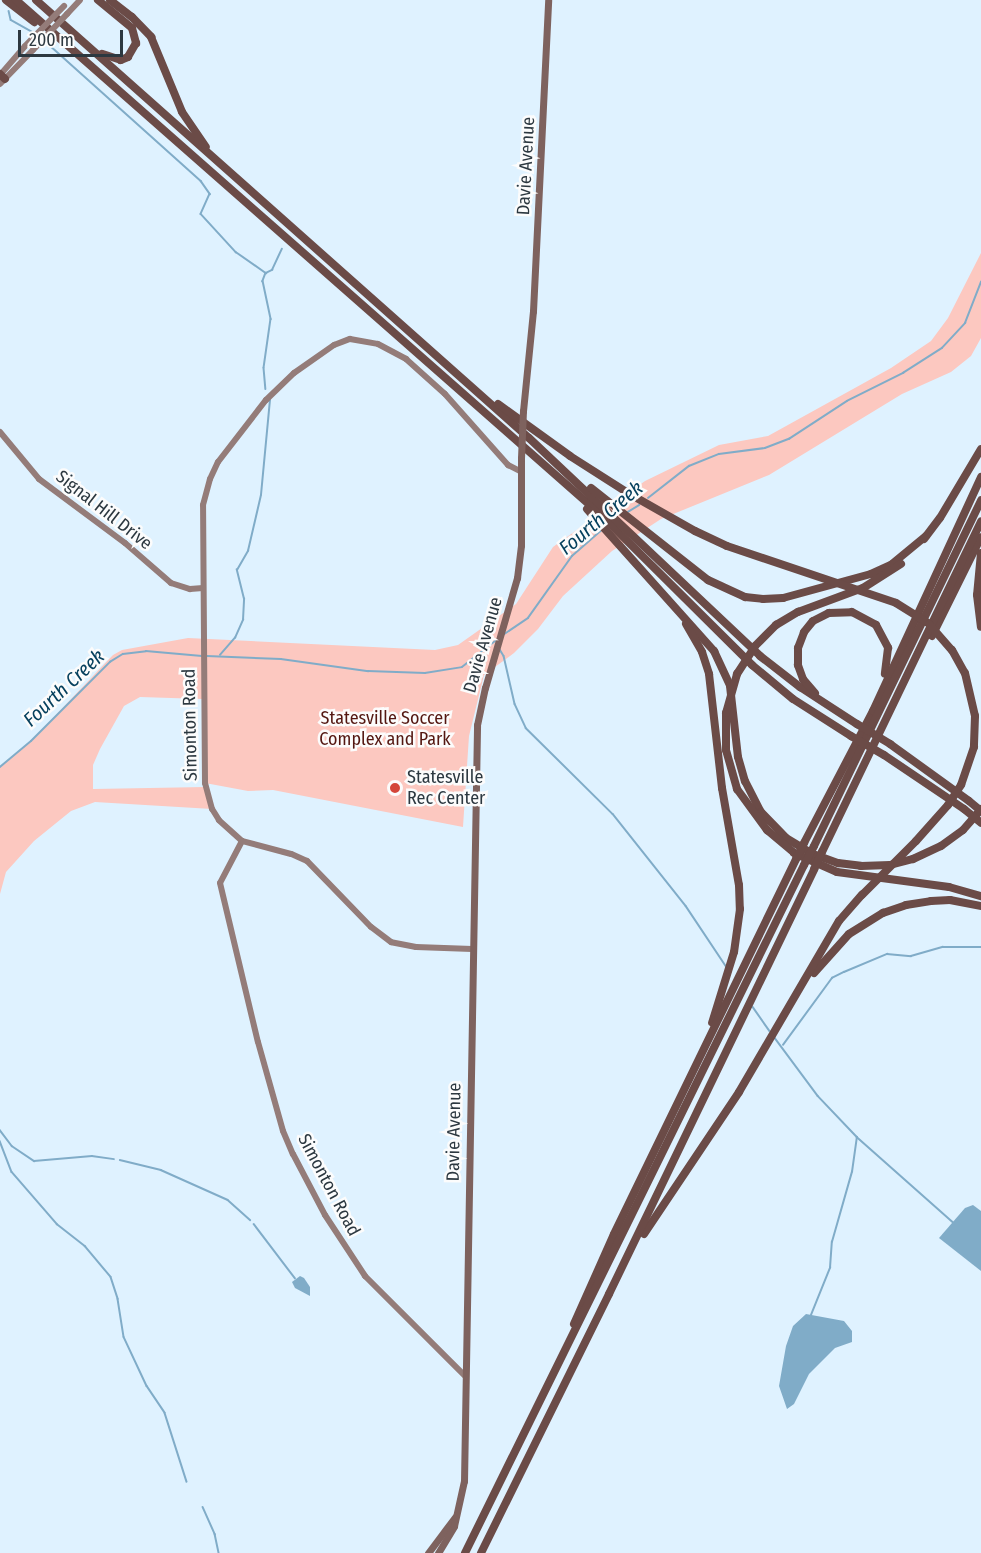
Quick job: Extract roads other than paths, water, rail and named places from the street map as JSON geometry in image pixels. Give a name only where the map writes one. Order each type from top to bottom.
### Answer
[{"type":"highway","points":[[6,0],[107,80]]},
{"type":"highway","points":[[16,0],[554,474],[602,510],[638,525],[708,580],[745,597],[783,598],[871,574],[892,564],[926,536]]},
{"type":"highway","points":[[39,3],[106,57],[121,60],[128,57],[136,43],[132,28],[98,0]]},
{"type":"highway","points":[[110,0],[152,37],[182,112],[211,155]]},
{"type":"highway","points":[[39,3],[529,438],[602,510],[698,643],[712,687],[720,776],[739,885],[740,909],[734,952],[726,984],[706,1037],[663,1133]]},
{"type":"highway","points":[[463,379],[570,456],[628,494],[695,531],[727,546],[896,603],[929,624],[952,650],[965,673],[975,716],[974,747],[961,785],[948,805],[839,921],[769,1043],[719,1124],[645,1232],[609,1294]]},
{"type":"highway","points":[[981,448],[940,518],[910,556],[882,578],[848,594],[798,612],[776,626],[755,646],[737,674],[726,713],[726,750],[737,789],[767,830],[794,853],[837,872],[949,887],[981,896]]},
{"type":"highway","points":[[523,1437],[614,1234],[796,859],[873,711],[981,477]]},
{"type":"highway","points":[[465,1553],[814,846],[981,500]]},
{"type":"highway","points":[[602,510],[621,534],[752,665],[793,699],[966,805],[981,810],[960,833],[941,846],[913,859],[890,865],[861,866],[838,863],[813,854],[791,842],[761,812],[745,781],[738,757],[732,697],[722,664],[707,641],[664,596]]},
{"type":"highway","points":[[481,1553],[609,1294],[981,521]]},
{"type":"highway","points":[[621,534],[760,656],[828,705],[890,744],[966,805],[981,823]]},
{"type":"highway","points":[[902,688],[943,617],[981,537]]},
{"type":"highway","points":[[981,553],[977,595],[981,627]]},
{"type":"highway","points":[[828,705],[803,678],[798,665],[798,648],[804,632],[813,621],[829,613],[852,612],[876,625],[888,648],[888,662],[873,711]]},
{"type":"highway","points":[[792,1003],[833,950],[865,923],[906,905],[931,901],[950,900],[981,906]]},
{"type":"main road","name":"Davie Avenue","points":[[456,1515],[464,1481],[477,725],[518,578],[520,458],[534,302],[548,0]]},
{"type":"main road","points":[[428,1553],[456,1515]]},
{"type":"main road","points":[[438,1553],[454,1526],[456,1515]]},
{"type":"street","points":[[1,79],[25,46],[70,0]]},
{"type":"street","points":[[1,79],[33,50],[80,0]]},
{"type":"street","name":"Simonton Road","points":[[465,1376],[365,1276],[314,1196],[286,1139],[258,1042],[220,883],[242,841],[219,820],[207,795],[203,504],[210,479],[218,462],[279,386],[342,341],[359,339],[397,352],[445,394],[508,465],[520,471]]},
{"type":"street","name":"Signal Hill Drive","points":[[0,432],[39,479],[125,543],[171,583],[190,589],[204,588]]},
{"type":"street","points":[[242,841],[297,855],[307,861],[371,927],[391,942],[416,947],[472,949]]},
{"type":"water","points":[[973,1205],[981,1211],[981,1271],[939,1238],[965,1208]]},
{"type":"water","points":[[300,1276],[310,1287],[310,1296],[295,1288],[292,1282]]},
{"type":"water","points":[[806,1314],[844,1321],[852,1331],[852,1342],[835,1348],[809,1374],[794,1404],[787,1409],[779,1386],[786,1346],[793,1326]]},
{"type":"waterway","points":[[9,11],[11,20],[34,33]]},
{"type":"waterway","points":[[45,41],[201,181],[210,194],[201,214],[236,252],[266,273],[263,281],[271,319],[264,368],[266,389]]},
{"type":"waterway","points":[[266,273],[272,270],[282,249]]},
{"type":"waterway","name":"Fourth Creek","points":[[648,498],[689,466],[719,454],[765,448],[789,439],[847,401],[903,373],[942,348],[965,323],[981,282]]},
{"type":"waterway","points":[[220,655],[235,638],[243,620],[244,599],[237,570],[248,551],[261,495],[270,400]]},
{"type":"waterway","name":"Fourth Creek","points":[[628,512],[639,505]]},
{"type":"waterway","name":"Fourth Creek","points":[[503,635],[528,618],[572,556],[602,530]]},
{"type":"waterway","name":"Fourth Creek","points":[[207,656],[281,659],[368,671],[425,673],[462,667],[495,641]]},
{"type":"waterway","points":[[499,648],[504,656],[515,704],[526,728],[613,814],[686,906],[726,966]]},
{"type":"waterway","name":"Fourth Creek","points":[[0,767],[31,741],[110,662],[123,654],[146,651],[202,656]]},
{"type":"waterway","points":[[783,1045],[832,978],[844,972],[887,954],[911,956],[943,947],[981,947]]},
{"type":"waterway","points":[[753,1007],[770,1031]]},
{"type":"waterway","points":[[775,1038],[818,1096],[857,1137],[954,1223]]},
{"type":"waterway","points":[[0,1130],[12,1146],[34,1161],[92,1156],[114,1159]]},
{"type":"waterway","points":[[811,1315],[830,1268],[832,1242],[852,1172],[857,1137]]},
{"type":"waterway","points":[[0,1141],[12,1172],[57,1224],[85,1246],[111,1277],[118,1299],[124,1337],[147,1386],[165,1413],[187,1482]]},
{"type":"waterway","points":[[120,1160],[161,1170],[228,1200],[250,1220]]},
{"type":"waterway","points":[[254,1224],[295,1278]]},
{"type":"waterway","points":[[203,1507],[215,1534],[219,1553]]},
{"type":"place","name":"Statesville Rec Center","points":[[395,788]]},
{"type":"park label","name":"Statesville Soccer Complex and Park","points":[[385,729]]}]
